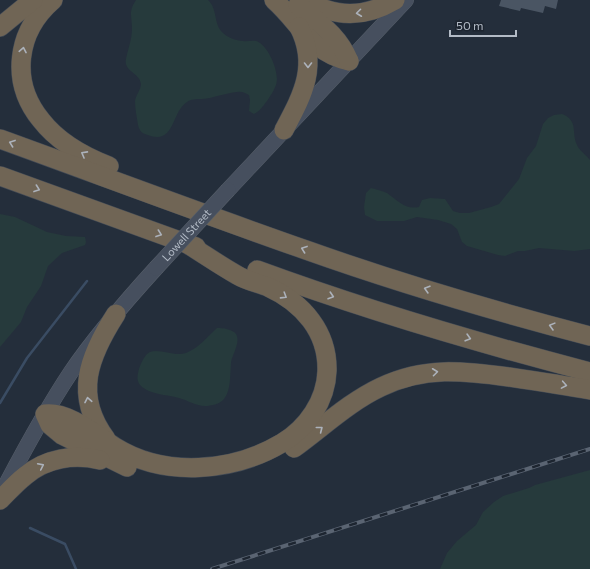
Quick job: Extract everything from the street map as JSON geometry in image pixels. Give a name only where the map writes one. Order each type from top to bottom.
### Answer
[{"type":"highway","points":[[0,27],[33,0]]},
{"type":"highway","points":[[53,0],[36,18],[28,32],[22,48],[22,79],[26,95],[35,112],[52,132],[76,150],[120,170],[181,204]]},
{"type":"highway","points":[[274,0],[312,42],[332,56],[349,61]]},
{"type":"highway","points":[[292,0],[341,44],[349,61]]},
{"type":"highway","points":[[303,0],[329,11],[350,14],[371,11],[395,0]]},
{"type":"highway","points":[[284,130],[298,104],[307,78],[307,52],[304,38],[299,28]]},
{"type":"highway","points":[[0,139],[306,250],[392,279],[590,336]]},
{"type":"highway","points":[[0,176],[308,289],[386,314],[590,372]]},
{"type":"highway","points":[[127,467],[62,435],[50,425],[45,414],[56,414],[67,418],[113,446],[144,460],[171,466],[201,467],[240,462],[274,447],[292,436],[308,420],[321,400],[327,377],[326,353],[318,331],[307,315],[284,295],[269,287],[238,276],[189,245]]},
{"type":"highway","points":[[113,446],[97,426],[90,409],[87,389],[89,371],[96,347],[116,314]]},
{"type":"highway","points":[[0,500],[32,471],[60,459],[76,457],[90,458],[160,476],[184,479],[221,477],[240,473],[258,467],[285,454],[370,393],[393,382],[426,374],[452,371],[480,372],[590,390]]},
{"type":"main road","name":"Lowell Street","points":[[0,496],[28,442],[45,414],[72,372],[116,314],[228,190],[406,0]]},
{"type":"green space","points":[[136,0],[208,0],[213,8],[220,29],[225,34],[237,40],[258,42],[264,46],[271,56],[277,75],[277,80],[276,85],[267,101],[254,114],[249,111],[249,95],[243,92],[228,93],[192,100],[187,102],[182,107],[171,127],[162,136],[155,137],[142,133],[138,125],[135,101],[141,84],[138,77],[129,69],[126,63],[132,33],[131,11]]},
{"type":"green space","points":[[562,114],[573,123],[577,145],[590,160],[590,249],[574,251],[539,248],[518,251],[505,256],[498,255],[467,246],[462,242],[457,229],[451,224],[438,220],[417,217],[404,221],[377,221],[365,215],[364,207],[366,193],[371,188],[387,193],[405,206],[414,208],[419,207],[422,200],[430,198],[445,199],[453,211],[460,213],[469,213],[499,204],[519,179],[527,158],[536,146],[543,124],[548,118],[554,115]]},
{"type":"green space","points":[[0,214],[15,217],[47,232],[66,236],[85,237],[86,242],[85,245],[62,253],[48,266],[41,286],[27,307],[21,322],[0,347]]},
{"type":"green space","points":[[217,328],[232,331],[237,337],[237,345],[231,363],[228,392],[222,401],[213,405],[202,406],[179,398],[149,391],[140,384],[138,381],[139,369],[147,354],[154,351],[177,354],[186,353],[199,345]]},
{"type":"green space","points":[[590,470],[590,569],[440,569],[447,553],[457,541],[476,525],[483,512],[503,496],[535,485]]},
{"type":"building","points":[[501,0],[558,0],[556,9],[545,6],[543,13],[521,8],[520,11],[499,6]]},
{"type":"waterway","points":[[0,403],[27,358],[87,281]]},
{"type":"waterway","points":[[30,528],[65,544],[76,569]]},
{"type":"railway","points":[[212,569],[590,449]]}]
